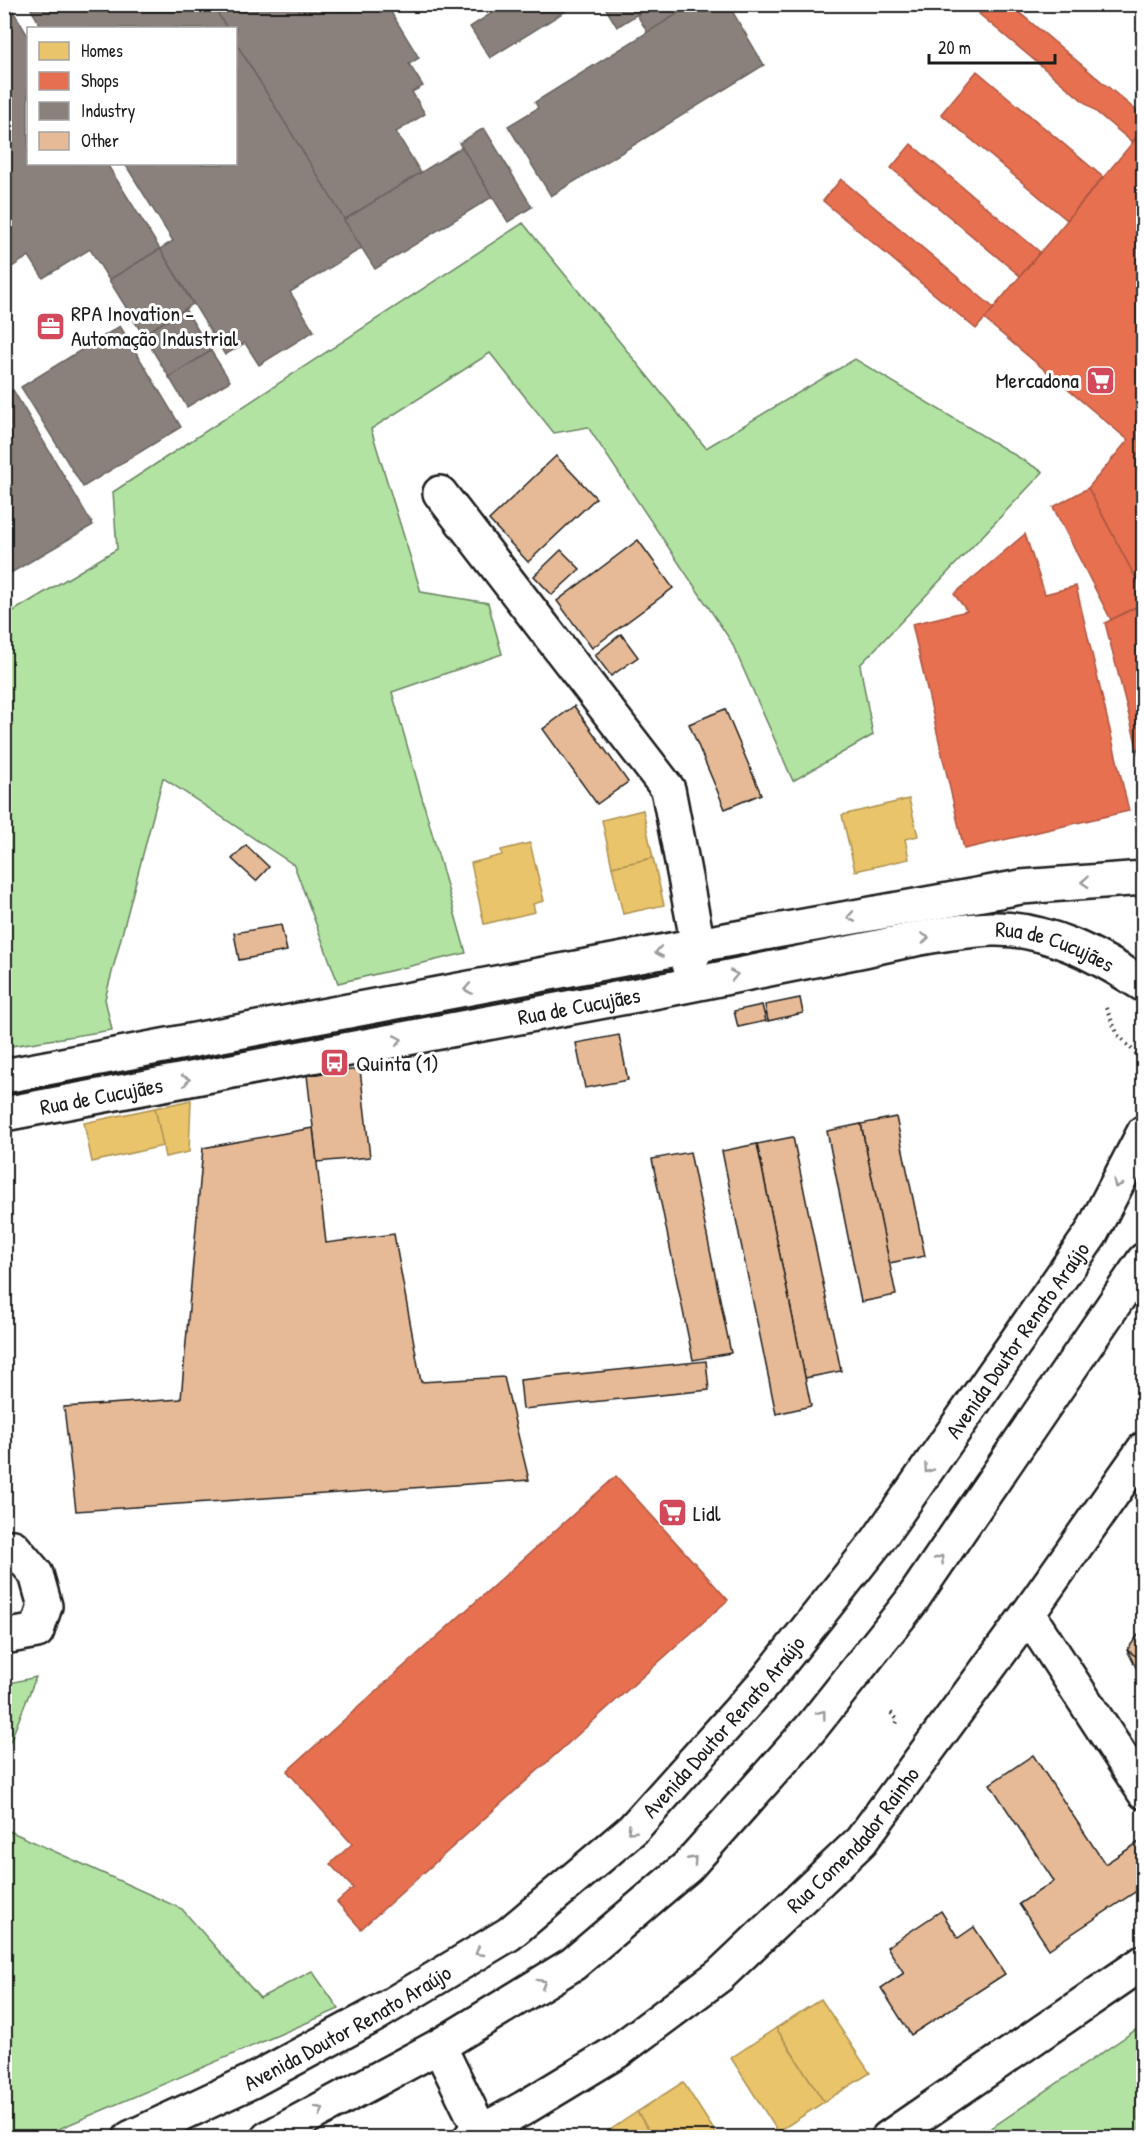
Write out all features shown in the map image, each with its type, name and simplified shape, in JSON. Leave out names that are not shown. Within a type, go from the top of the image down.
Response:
[{"type":"street","points":[[440,493],[668,789],[698,945],[678,987]]},
{"type":"street","name":"Rua de Cucujães","points":[[4,1076],[698,945],[1021,887],[1143,878]]},
{"type":"street","name":"Rua de Cucujães","points":[[4,1114],[678,987],[913,940],[993,929],[1049,938],[1084,950],[1143,985]]},
{"type":"street","name":"Avenida Doutor Renato Araújo","points":[[130,2138],[271,2072],[371,2017],[509,1934],[633,1830],[766,1681],[878,1540],[1091,1234],[1143,1132]]},
{"type":"street","points":[[268,2138],[439,2046],[573,1964],[687,1867],[811,1728],[910,1603],[1143,1260]]},
{"type":"street","name":"Rua Comendador Rainho","points":[[475,2135],[618,2051],[720,1975],[861,1841],[1028,1614],[1143,1449]]},
{"type":"street","points":[[4,1548],[13,1547],[36,1574],[45,1606],[37,1630],[4,1637]]},
{"type":"street","points":[[1028,1614],[1143,1792]]},
{"type":"street","points":[[888,2138],[1143,1962]]},
{"type":"street","points":[[439,2046],[475,2135]]},
{"type":"path","points":[[1105,1007],[1118,1035],[1143,1062]]},
{"type":"path","points":[[891,1713],[898,1720]]},
{"type":"green space","points":[[523,223],[706,448],[855,359],[1043,472],[860,665],[873,735],[793,781],[731,641],[588,427],[554,433],[490,353],[371,429],[421,592],[488,603],[502,654],[392,692],[466,953],[338,983],[294,865],[163,778],[105,999],[112,1030],[5,1047],[5,616],[117,549],[113,492]]},
{"type":"green space","points":[[36,1677],[5,1754],[5,1684]]},
{"type":"green space","points":[[5,1829],[182,1909],[260,1998],[312,1971],[339,2009],[40,2137],[5,2137]]},
{"type":"green space","points":[[1143,2025],[1143,2137],[978,2137]]},
{"type":"building: Homes","points":[[909,799],[918,836],[905,839],[909,859],[855,871],[842,815]]},
{"type":"building: Homes","points":[[643,810],[653,858],[612,867],[602,820]]},
{"type":"building: Homes","points":[[530,843],[544,901],[533,904],[535,912],[484,924],[471,863],[502,855],[501,850]]},
{"type":"building: Homes","points":[[653,858],[664,905],[623,914],[612,867]]},
{"type":"building: Homes","points":[[191,1100],[189,1152],[165,1157],[155,1108]]},
{"type":"building: Homes","points":[[155,1108],[163,1146],[92,1162],[84,1123]]},
{"type":"building: Homes","points":[[821,1999],[870,2073],[824,2102],[776,2028]]},
{"type":"building: Homes","points":[[776,2028],[824,2102],[778,2132],[731,2058]]},
{"type":"building: Homes","points":[[683,2082],[719,2138],[654,2138],[637,2112]]},
{"type":"building: Homes","points":[[637,2112],[654,2138],[598,2138]]},
{"type":"building: Shops","points":[[987,4],[1009,4],[1144,117],[1144,128],[1132,142],[979,14]]},
{"type":"building: Shops","points":[[977,71],[1103,177],[1067,220],[941,114]]},
{"type":"building: Shops","name":"Mercadona","points":[[1144,129],[1144,594],[1088,488],[1128,440],[984,319]]},
{"type":"building: Shops","points":[[911,144],[1040,252],[1020,276],[891,168]]},
{"type":"building: Shops","points":[[841,179],[994,308],[976,329],[823,201]]},
{"type":"building: Shops","points":[[1088,488],[1144,594],[1144,603],[1111,620],[1053,507]]},
{"type":"building: Shops","points":[[1025,534],[1045,594],[1076,586],[1129,811],[964,849],[912,624],[967,611],[954,594]]},
{"type":"building: Shops","points":[[1144,603],[1144,774],[1105,623]]},
{"type":"building: Shops","points":[[616,1476],[728,1600],[361,1929],[337,1902],[353,1888],[330,1864],[352,1844],[287,1771]]},
{"type":"building: Industry","points":[[4,4],[9,4],[27,34],[27,165],[108,165],[160,249],[109,280],[90,249],[43,278],[29,256],[4,272]]},
{"type":"building: Industry","points":[[28,4],[212,4],[226,27],[41,27]]},
{"type":"building: Industry","points":[[212,4],[386,4],[419,58],[409,64],[423,86],[412,92],[425,114],[396,132],[421,173],[344,220],[237,45],[237,27],[226,27]]},
{"type":"building: Industry","points":[[506,4],[577,4],[490,58],[470,27]]},
{"type":"building: Industry","points":[[603,4],[654,4],[617,27]]},
{"type":"building: Industry","points":[[654,4],[693,4],[648,33],[637,15]]},
{"type":"building: Industry","points":[[693,4],[728,4],[764,65],[551,196],[508,126],[538,108],[535,102]]},
{"type":"building: Industry","points":[[237,45],[362,248],[290,292],[314,331],[259,365],[245,343],[225,355],[160,249],[173,241],[126,165],[237,165]]},
{"type":"building: Industry","points":[[484,128],[532,207],[508,222],[459,143]]},
{"type":"building: Industry","points":[[462,147],[492,197],[375,269],[344,220]]},
{"type":"building: Industry","points":[[160,249],[193,304],[143,335],[109,280]]},
{"type":"building: Industry","points":[[185,309],[211,351],[169,377],[143,335]]},
{"type":"building: Industry","points":[[120,326],[181,427],[83,487],[21,387]]},
{"type":"building: Industry","points":[[211,351],[230,381],[187,407],[169,377]]},
{"type":"building: Industry","points":[[13,390],[93,525],[4,577],[4,394]]},
{"type":"building: Other","points":[[556,456],[596,498],[528,562],[489,520]]},
{"type":"building: Other","points":[[638,540],[673,588],[592,648],[557,601]]},
{"type":"building: Other","points":[[561,550],[580,569],[552,595],[534,576]]},
{"type":"building: Other","points":[[621,634],[638,657],[611,676],[595,655]]},
{"type":"building: Other","points":[[574,706],[628,782],[597,804],[543,729]]},
{"type":"building: Other","points":[[725,709],[761,794],[725,809],[689,724]]},
{"type":"building: Other","points":[[246,845],[269,867],[256,881],[232,859]]},
{"type":"building: Other","points":[[281,925],[287,951],[239,960],[234,933]]},
{"type":"building: Other","points":[[800,998],[803,1013],[768,1021],[765,1005]]},
{"type":"building: Other","points":[[762,1005],[766,1021],[738,1027],[734,1011]]},
{"type":"building: Other","points":[[619,1035],[628,1080],[585,1088],[576,1043]]},
{"type":"building: Other","points":[[360,1069],[370,1157],[317,1162],[307,1075]]},
{"type":"building: Other","points":[[896,1117],[925,1256],[889,1263],[861,1124]]},
{"type":"building: Other","points":[[861,1124],[896,1295],[861,1302],[827,1131]]},
{"type":"building: Other","points":[[313,1128],[326,1243],[394,1234],[421,1382],[504,1377],[529,1480],[76,1511],[64,1407],[181,1399],[203,1148]]},
{"type":"building: Other","points":[[793,1137],[841,1371],[805,1378],[757,1144]]},
{"type":"building: Other","points":[[757,1144],[811,1406],[776,1414],[722,1151]]},
{"type":"building: Other","points":[[690,1152],[731,1353],[693,1360],[652,1159]]},
{"type":"building: Other","points":[[706,1361],[709,1390],[523,1409],[520,1380]]},
{"type":"building: Other","points":[[1144,1627],[1144,1662],[1127,1650]]},
{"type":"building: Other","points":[[1127,1650],[1144,1662],[1144,1683]]},
{"type":"building: Other","points":[[1033,1755],[1105,1864],[1139,1842],[1144,1850],[1144,1886],[1049,1949],[1019,1904],[1054,1881],[990,1784]]},
{"type":"building: Other","points":[[941,1911],[958,1938],[974,1927],[1005,1974],[911,2035],[881,1988],[904,1973],[887,1947]]},
{"type":"place","name":"RPA Inovation - Automação Industrial","points":[[50,326]]},
{"type":"place","name":"Mercadona","points":[[1100,380]]},
{"type":"place","name":"Quinta (1)","points":[[335,1063]]},
{"type":"place","name":"Lidl","points":[[672,1513]]}]
